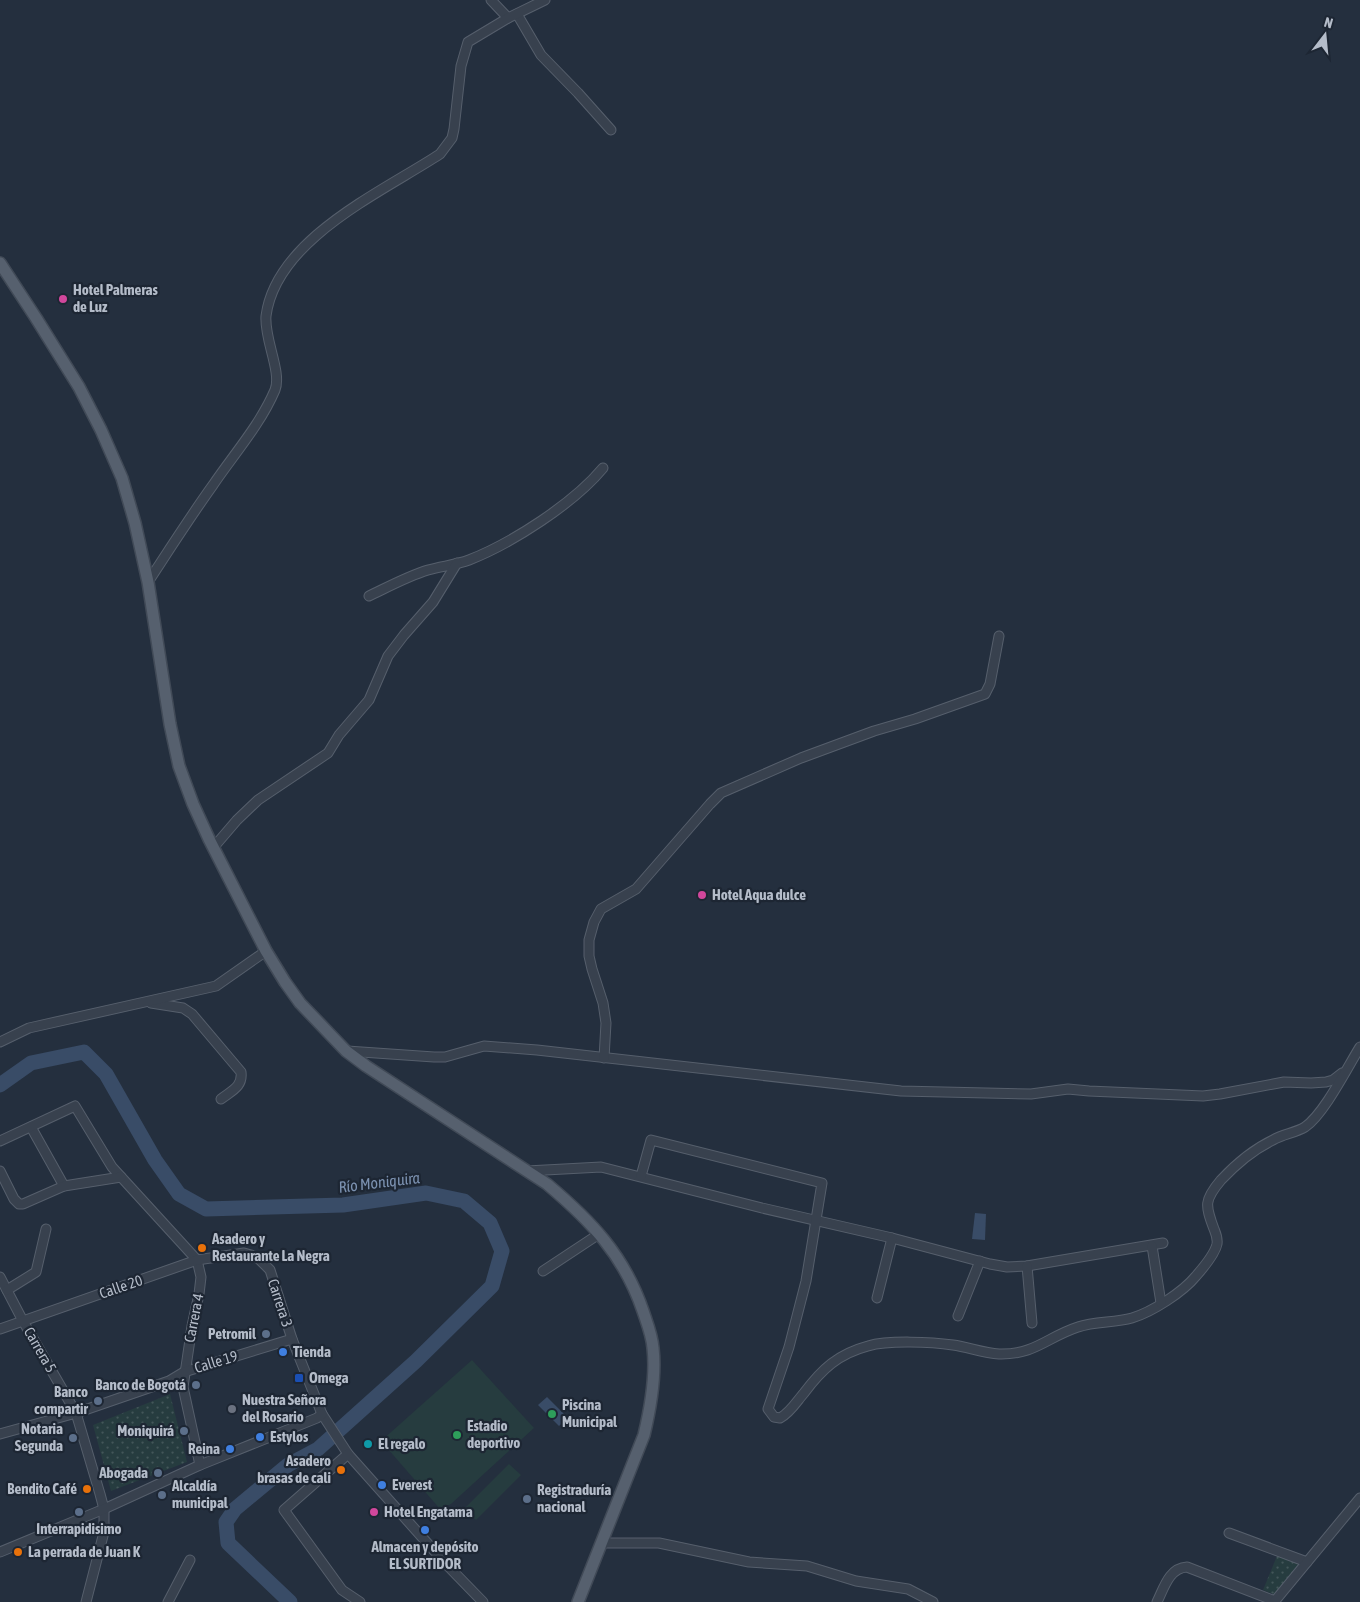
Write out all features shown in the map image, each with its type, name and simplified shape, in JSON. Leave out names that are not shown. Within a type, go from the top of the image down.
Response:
[{"type":"main road","points":[[0,263],[79,388],[101,430],[122,478],[135,523],[148,582],[170,724],[179,766],[193,804],[213,848],[266,951],[300,1003],[346,1051],[547,1184],[569,1202],[599,1234],[627,1272],[648,1326],[653,1347],[654,1369],[647,1424],[578,1602]]},
{"type":"street","points":[[492,0],[512,16],[541,55],[578,93],[610,130]]},
{"type":"street","points":[[148,582],[213,484],[245,441],[272,397],[277,378],[270,349],[266,316],[282,273],[294,256],[333,222],[440,154],[452,138],[465,48],[472,38],[545,0]]},
{"type":"street","points":[[369,596],[426,571],[471,559],[528,529],[578,493],[603,468]]},
{"type":"street","points":[[213,848],[237,820],[258,800],[328,753],[339,735],[369,700],[388,656],[436,598],[457,563]]},
{"type":"street","points":[[604,1058],[606,1023],[592,969],[589,947],[594,922],[601,909],[636,889],[721,793],[835,745],[985,694],[990,684],[999,636]]},
{"type":"street","points":[[0,1042],[29,1028],[216,986],[266,951]]},
{"type":"street","points":[[145,1002],[182,1008],[192,1014],[241,1072],[242,1080],[240,1085],[221,1099]]},
{"type":"street","points":[[346,1051],[445,1057],[489,1046],[901,1091],[1001,1094],[1031,1094],[1068,1089],[1089,1092],[1203,1096],[1278,1082],[1326,1082],[1333,1080],[1346,1070]]},
{"type":"street","points":[[640,1176],[651,1140],[822,1183],[806,1281],[789,1347],[768,1409],[770,1414],[777,1418],[785,1416],[828,1365],[877,1343],[929,1343],[954,1345],[990,1353],[1012,1353],[1032,1350],[1068,1331],[1086,1324],[1131,1318],[1145,1313],[1161,1303],[1188,1285],[1197,1276],[1215,1250],[1217,1236],[1206,1209],[1221,1181],[1252,1153],[1273,1140],[1299,1130],[1311,1122],[1333,1093],[1360,1047]]},
{"type":"street","points":[[0,1141],[75,1106],[112,1167],[197,1260]]},
{"type":"street","points":[[31,1127],[64,1186]]},
{"type":"street","points":[[527,1171],[602,1167],[1006,1267],[1027,1266],[1163,1243]]},
{"type":"street","points":[[0,1171],[14,1199],[19,1204],[64,1186],[121,1177]]},
{"type":"street","points":[[7,1290],[36,1272],[46,1229]]},
{"type":"street","points":[[543,1271],[599,1234]]},
{"type":"street","points":[[877,1298],[892,1238]]},
{"type":"street","points":[[1152,1246],[1161,1303]]},
{"type":"street","name":"Calle 20","points":[[0,1329],[197,1260],[244,1253]]},
{"type":"street","name":"Carrera 3","points":[[244,1253],[258,1258],[270,1270],[292,1339],[322,1414],[348,1454],[483,1602]]},
{"type":"street","name":"Carrera 4","points":[[197,1260],[201,1277],[183,1387],[200,1465]]},
{"type":"street","points":[[958,1316],[980,1261]]},
{"type":"street","points":[[1027,1266],[1032,1323]]},
{"type":"street","name":"Carrera 5","points":[[0,1277],[76,1413],[104,1509],[104,1532],[86,1602]]},
{"type":"street","name":"Calle 19","points":[[0,1434],[76,1413],[169,1382],[184,1372],[292,1339]]},
{"type":"street","points":[[0,1552],[104,1509],[200,1465],[317,1418],[322,1414]]},
{"type":"street","points":[[348,1454],[284,1510],[342,1590],[360,1602]]},
{"type":"street","points":[[1157,1602],[1173,1572],[1184,1567],[1190,1567],[1275,1601],[1360,1498]]},
{"type":"street","points":[[1229,1533],[1307,1562]]},
{"type":"street","points":[[602,1543],[659,1543],[749,1562],[807,1566],[856,1580],[908,1590],[933,1602]]},
{"type":"street","points":[[168,1602],[190,1560]]},
{"type":"green space","name":"Estadio deportivo","points":[[472,1360],[534,1428],[451,1504],[440,1509],[381,1441]]},
{"type":"green space","points":[[170,1394],[187,1462],[111,1491],[93,1425]]},
{"type":"green space","points":[[509,1464],[521,1475],[476,1520],[464,1509]]},
{"type":"green space","points":[[1277,1556],[1299,1563],[1276,1595],[1263,1590]]},
{"type":"water","points":[[975,1213],[986,1214],[985,1240],[972,1239]]},
{"type":"water","points":[[547,1397],[568,1418],[559,1426],[538,1405]]},
{"type":"waterway","name":"Río Moniquira","points":[[0,1085],[31,1063],[84,1052],[106,1074],[155,1160],[179,1194],[206,1209],[343,1205],[426,1193],[464,1201],[490,1223],[502,1251],[492,1286],[416,1361],[318,1449],[288,1465],[235,1509],[226,1522],[228,1543],[290,1602]]},
{"type":"place","name":"Hotel Palmeras de Luz","points":[[63,299]]},
{"type":"place","name":"Hotel Aqua dulce","points":[[702,895]]},
{"type":"place","name":"Asadero y Restaurante La Negra","points":[[202,1248]]},
{"type":"place","name":"Petromil","points":[[266,1334]]},
{"type":"place","name":"Tienda","points":[[283,1352]]},
{"type":"place","name":"Omega","points":[[299,1378]]},
{"type":"place","name":"Banco de Bogotá","points":[[196,1385]]},
{"type":"place","name":"Banco compartir","points":[[98,1401]]},
{"type":"place","name":"Nuestra Señora del Rosario","points":[[232,1409]]},
{"type":"place","name":"Piscina Municipal","points":[[552,1414]]},
{"type":"place","name":"Moniquirá","points":[[184,1431]]},
{"type":"place","name":"Estadio deportivo","points":[[457,1435]]},
{"type":"place","name":"Estylos","points":[[260,1437]]},
{"type":"place","name":"Notaria Segunda","points":[[73,1438]]},
{"type":"place","name":"El regalo","points":[[368,1444]]},
{"type":"place","name":"Reina","points":[[230,1449]]},
{"type":"place","name":"Asadero brasas de cali","points":[[341,1470]]},
{"type":"place","name":"Abogada","points":[[158,1473]]},
{"type":"place","name":"Everest","points":[[382,1485]]},
{"type":"place","name":"Bendito Café","points":[[87,1489]]},
{"type":"place","name":"Alcaldía municipal","points":[[162,1495]]},
{"type":"place","name":"Registraduría nacional","points":[[527,1499]]},
{"type":"place","name":"Interrapidisimo","points":[[79,1512]]},
{"type":"place","name":"Hotel Engatama","points":[[374,1512]]},
{"type":"place","name":"Almacen y depósito EL SURTIDOR","points":[[425,1530]]},
{"type":"place","name":"La perrada de Juan K","points":[[18,1552]]}]
